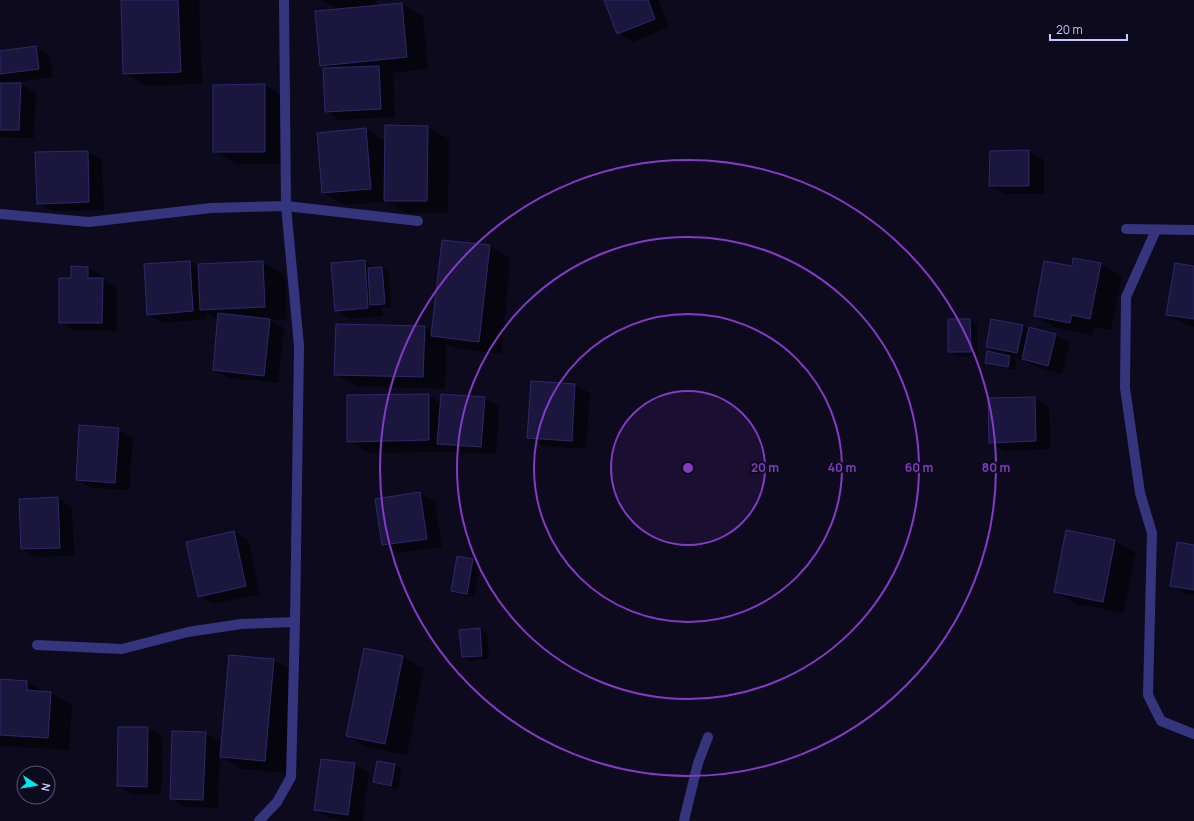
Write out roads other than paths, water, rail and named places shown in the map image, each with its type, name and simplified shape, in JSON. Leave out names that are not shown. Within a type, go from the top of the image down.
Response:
[{"type":"street","points":[[259,821],[277,802],[291,778],[299,346],[286,206],[284,0]]},
{"type":"street","points":[[0,214],[89,222],[211,208],[286,206],[418,221]]},
{"type":"street","points":[[1126,229],[1194,230]]},
{"type":"street","points":[[1156,230],[1126,297],[1125,388],[1140,493],[1152,533],[1148,695],[1161,721],[1194,734]]},
{"type":"street","points":[[37,645],[122,649],[196,631],[241,624],[295,622]]},
{"type":"street","points":[[684,821],[698,763],[708,737]]}]
